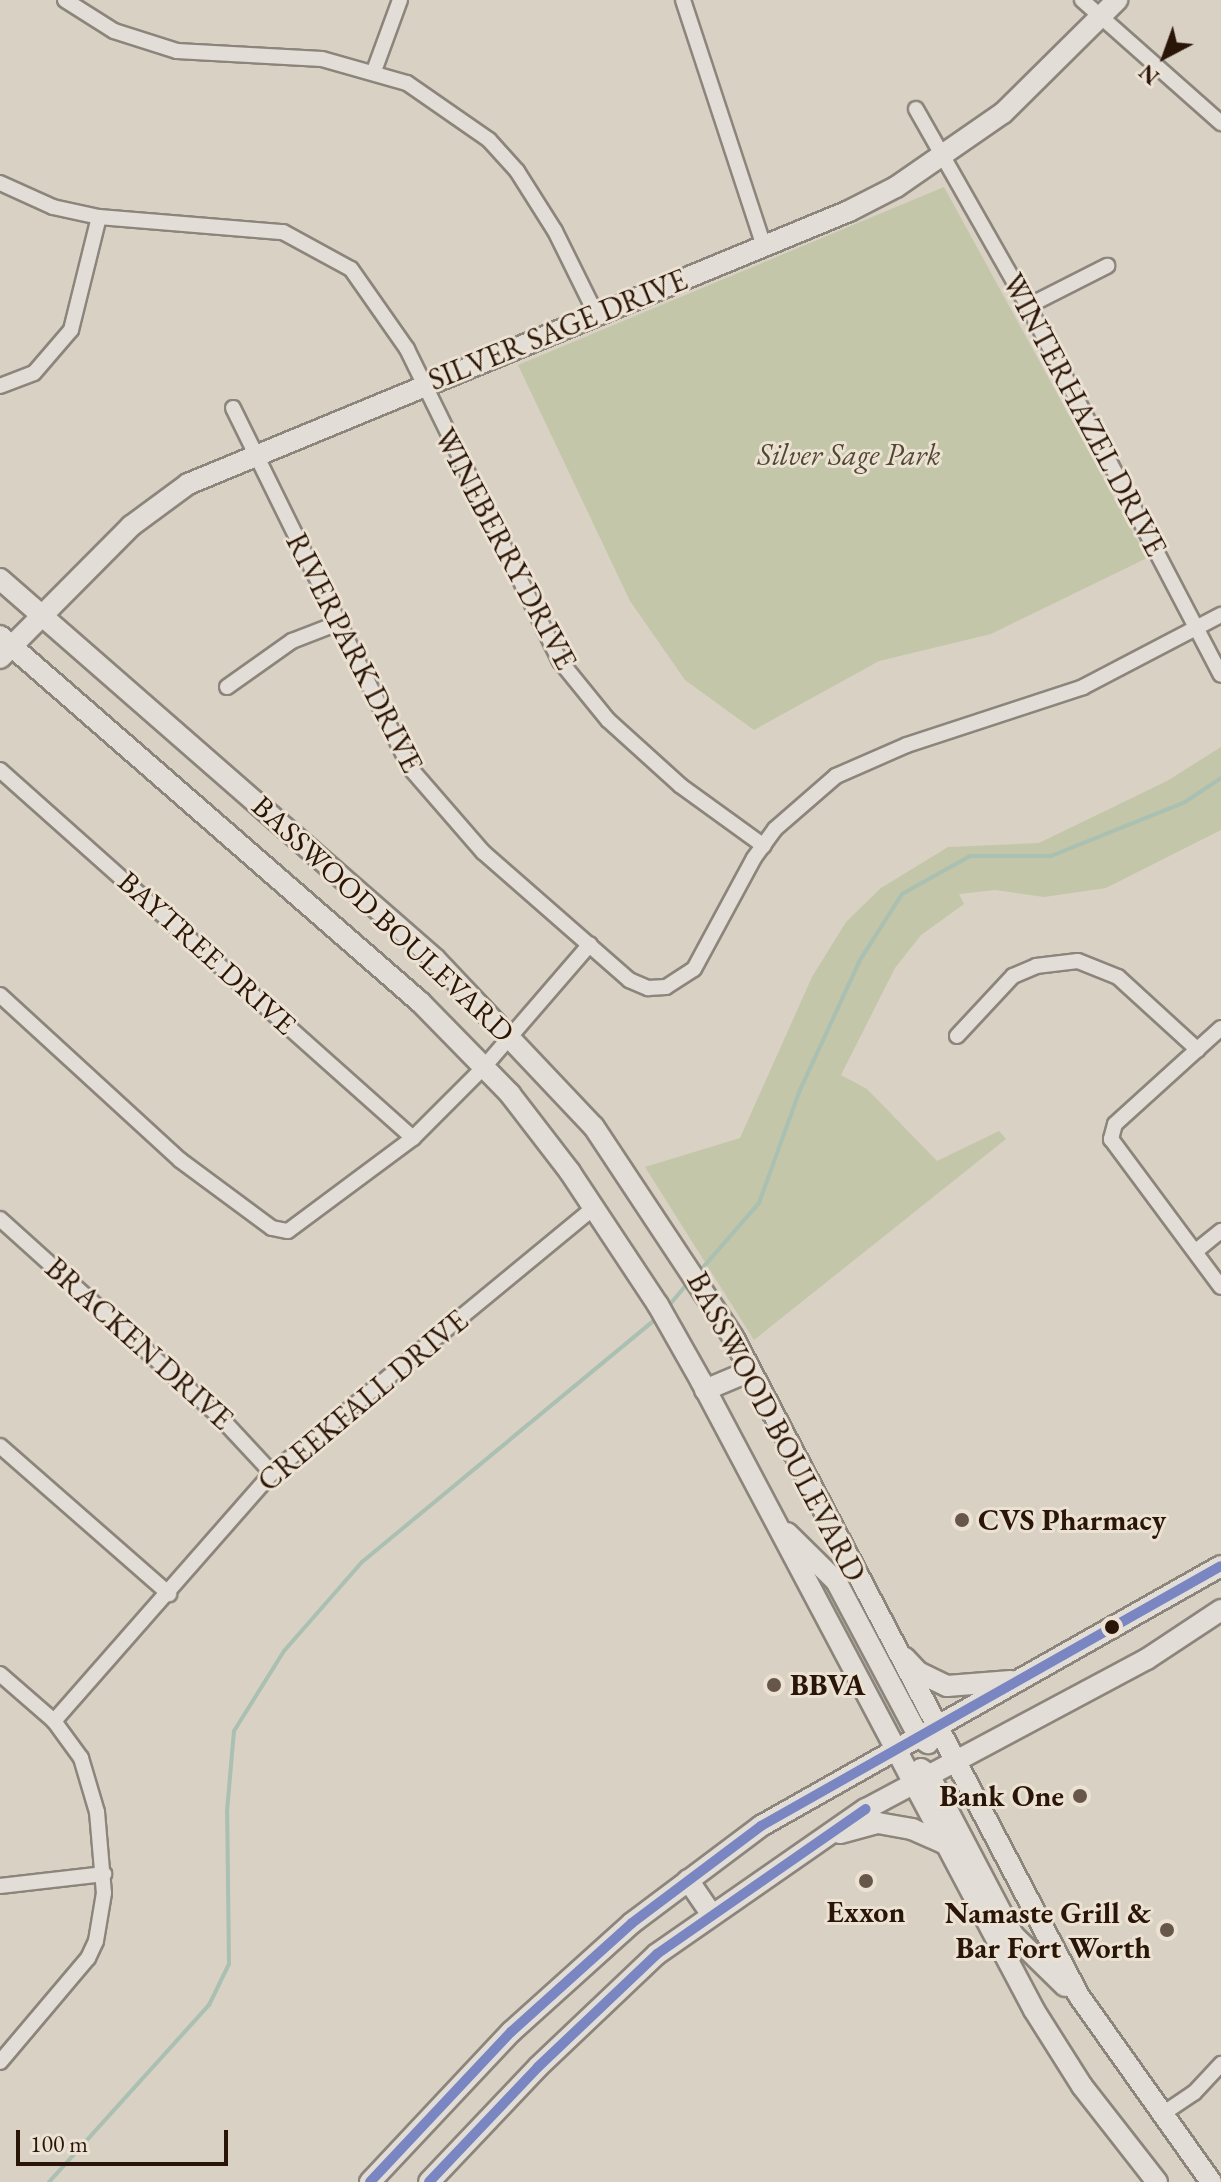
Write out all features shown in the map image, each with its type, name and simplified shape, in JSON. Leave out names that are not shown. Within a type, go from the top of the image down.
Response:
[{"type":"main road","name":"SILVER SAGE DRIVE","points":[[4,646],[142,518],[188,484],[254,453],[849,211],[946,156],[1003,113],[1117,0]]},
{"type":"main road","name":"BASSWOOD BOULEVARD","points":[[0,579],[425,949],[510,1035],[594,1127],[684,1259],[750,1371],[893,1646],[927,1732],[954,1762],[1085,2005],[1211,2182]]},
{"type":"main road","name":"BASSWOOD BOULEVARD","points":[[4,646],[420,1002],[484,1067],[595,1207],[676,1337],[895,1750],[920,1779],[943,1843],[1034,2010],[1082,2086],[1157,2182]]},
{"type":"main road","points":[[705,1390],[750,1371]]},
{"type":"main road","points":[[773,1519],[836,1581],[927,1732]]},
{"type":"main road","points":[[370,2182],[511,2032],[632,1923],[761,1826],[1027,1679],[1221,1566]]},
{"type":"main road","points":[[429,2182],[538,2067],[657,1954],[817,1840],[920,1779],[1147,1659],[1221,1610]]},
{"type":"main road","points":[[893,1646],[918,1672],[947,1686],[1027,1679]]},
{"type":"main road","points":[[920,1779],[1013,1935],[1085,2005]]},
{"type":"main road","points":[[817,1840],[878,1823],[912,1829],[943,1843]]},
{"type":"main road","points":[[688,1880],[712,1915]]},
{"type":"street","points":[[65,0],[114,31],[177,51],[322,59],[374,71],[436,100],[489,140],[517,171],[555,231],[597,316]]},
{"type":"street","points":[[374,71],[400,0]]},
{"type":"street","points":[[683,0],[764,246]]},
{"type":"street","points":[[1082,0],[1221,123]]},
{"type":"street","name":"WINTERHAZEL DRIVE","points":[[916,109],[946,156],[1028,306],[1221,675]]},
{"type":"street","name":"WINEBERRY DRIVE","points":[[0,183],[53,207],[99,217],[283,232],[334,256],[368,289],[393,324],[421,387],[540,625],[583,692],[681,786],[764,846]]},
{"type":"street","points":[[0,386],[34,373],[71,330],[99,217]]},
{"type":"street","points":[[1028,306],[1107,266]]},
{"type":"street","name":"RIVERPARK DRIVE","points":[[233,408],[380,717],[438,806],[483,852],[629,980],[659,987],[694,969],[764,846]]},
{"type":"street","points":[[764,846],[806,801],[861,762],[1083,687],[1221,615]]},
{"type":"street","points":[[227,687],[292,641],[336,624]]},
{"type":"street","name":"BAYTREE DRIVE","points":[[0,770],[413,1138]]},
{"type":"street","points":[[0,995],[180,1160],[272,1228],[299,1227],[413,1138],[484,1067],[590,944]]},
{"type":"street","points":[[957,1036],[1013,976],[1036,966],[1078,961],[1118,977],[1198,1050]]},
{"type":"street","points":[[1221,1028],[1115,1124],[1111,1139],[1221,1287]]},
{"type":"street","name":"CREEKFALL DRIVE","points":[[54,1721],[169,1594],[272,1473],[595,1207]]},
{"type":"street","name":"BRACKEN DRIVE","points":[[0,1219],[219,1416],[272,1473]]},
{"type":"street","points":[[1196,1251],[1221,1231]]},
{"type":"street","points":[[0,1446],[169,1594]]},
{"type":"street","points":[[0,1674],[54,1721],[74,1744],[92,1789],[104,1874],[96,1941],[88,1958],[0,2062]]},
{"type":"street","points":[[0,1886],[104,1874]]},
{"type":"street","points":[[1161,2115],[1194,2093],[1221,2064]]},
{"type":"green space","name":"Silver Sage Park","points":[[944,187],[1147,558],[991,634],[879,661],[754,730],[685,680],[630,601],[518,365]]},
{"type":"green space","points":[[1221,747],[1221,830],[1106,888],[1044,897],[995,890],[959,894],[964,904],[921,935],[895,968],[841,1075],[867,1089],[937,1161],[999,1131],[1006,1139],[754,1340],[645,1167],[740,1138],[812,977],[846,922],[881,888],[948,847],[1039,843],[1167,781]]},
{"type":"waterway","points":[[698,1273],[759,1203],[800,1090],[860,960],[902,894],[970,856],[1051,856],[1185,802],[1221,778]]},
{"type":"waterway","points":[[666,1309],[689,1282]]},
{"type":"waterway","points":[[49,2182],[209,2005],[229,1964],[227,1811],[234,1731],[284,1651],[362,1562],[657,1318]]},
{"type":"transit line","points":[[370,2182],[511,2032],[632,1923],[761,1826],[1221,1566]]},
{"type":"transit line","points":[[429,2182],[538,2067],[657,1954],[866,1809]]},
{"type":"place","name":"CVS Pharmacy","points":[[962,1520]]},
{"type":"place","name":"BBVA","points":[[774,1685]]},
{"type":"place","name":"Bank One","points":[[1080,1796]]},
{"type":"place","name":"Exxon","points":[[866,1881]]},
{"type":"place","name":"Namaste Grill & Bar Fort Worth","points":[[1167,1930]]}]
